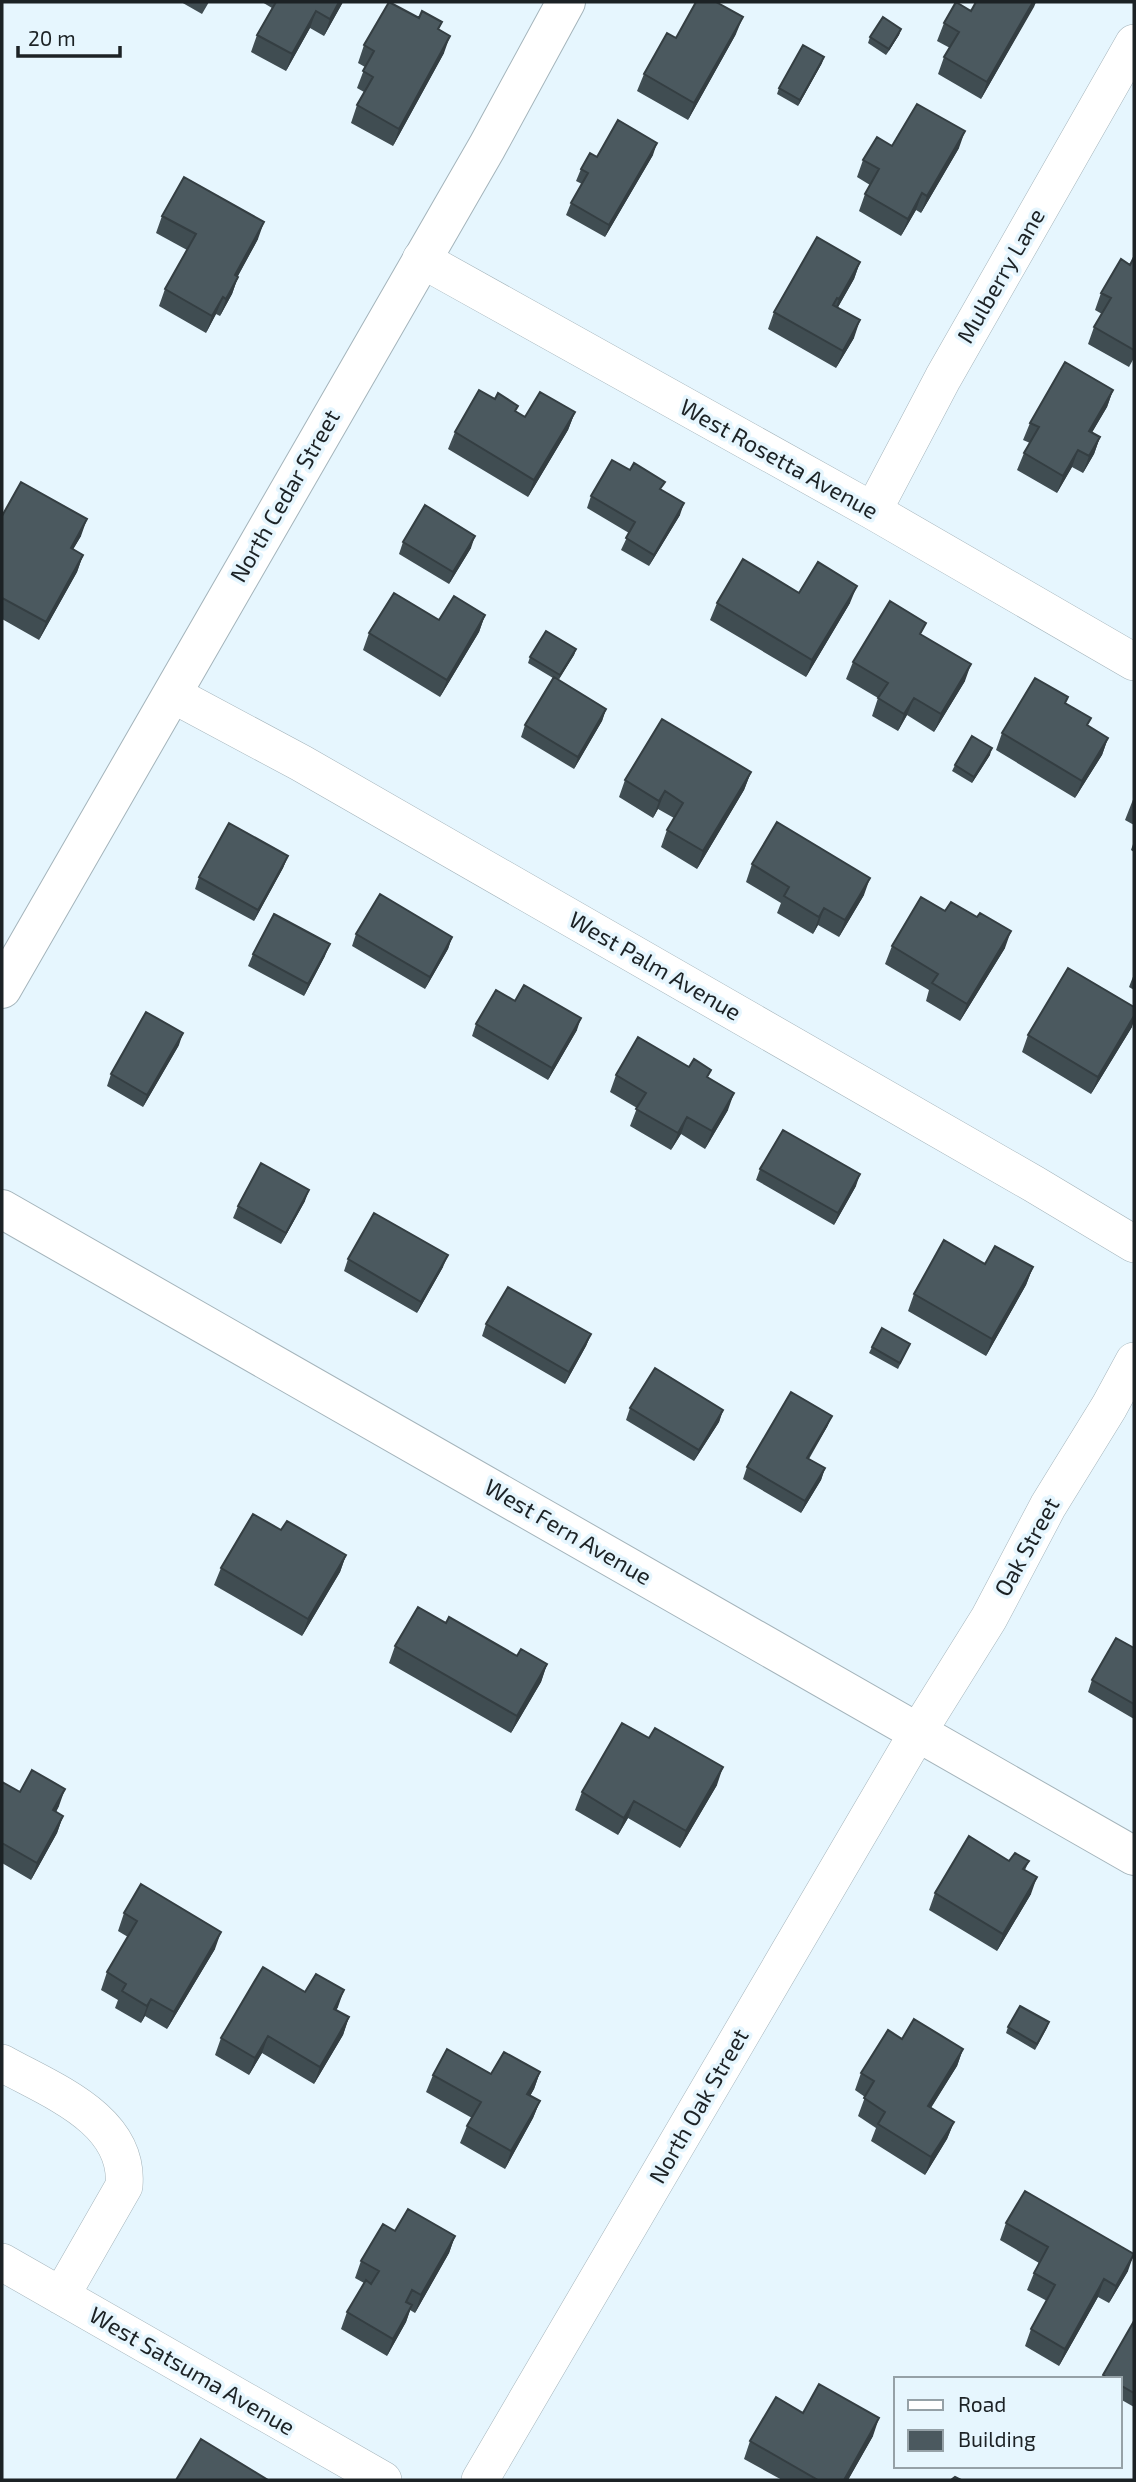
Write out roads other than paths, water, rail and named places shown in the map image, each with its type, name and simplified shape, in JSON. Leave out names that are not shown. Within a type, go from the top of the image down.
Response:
[{"type":"street","name":"North Cedar Street","points":[[2,989],[487,147],[555,6]]},
{"type":"street","name":"Mulberry Lane","points":[[873,511],[943,378],[1134,43]]},
{"type":"street","name":"West Rosetta Avenue","points":[[421,260],[873,511],[1134,662]]},
{"type":"street","name":"West Palm Avenue","points":[[172,694],[385,811],[1134,1244]]},
{"type":"street","name":"West Fern Avenue","points":[[2,1209],[1134,1856]]},
{"type":"street","name":"Oak Street","points":[[918,1732],[989,1618],[1048,1506],[1134,1361]]},
{"type":"street","name":"North Oak Street","points":[[480,2480],[918,1732]]},
{"type":"street","points":[[2,2063],[81,2108],[104,2126],[119,2148],[126,2167],[124,2186],[61,2296]]},
{"type":"street","name":"West Satsuma Avenue","points":[[2,2262],[383,2480]]}]
